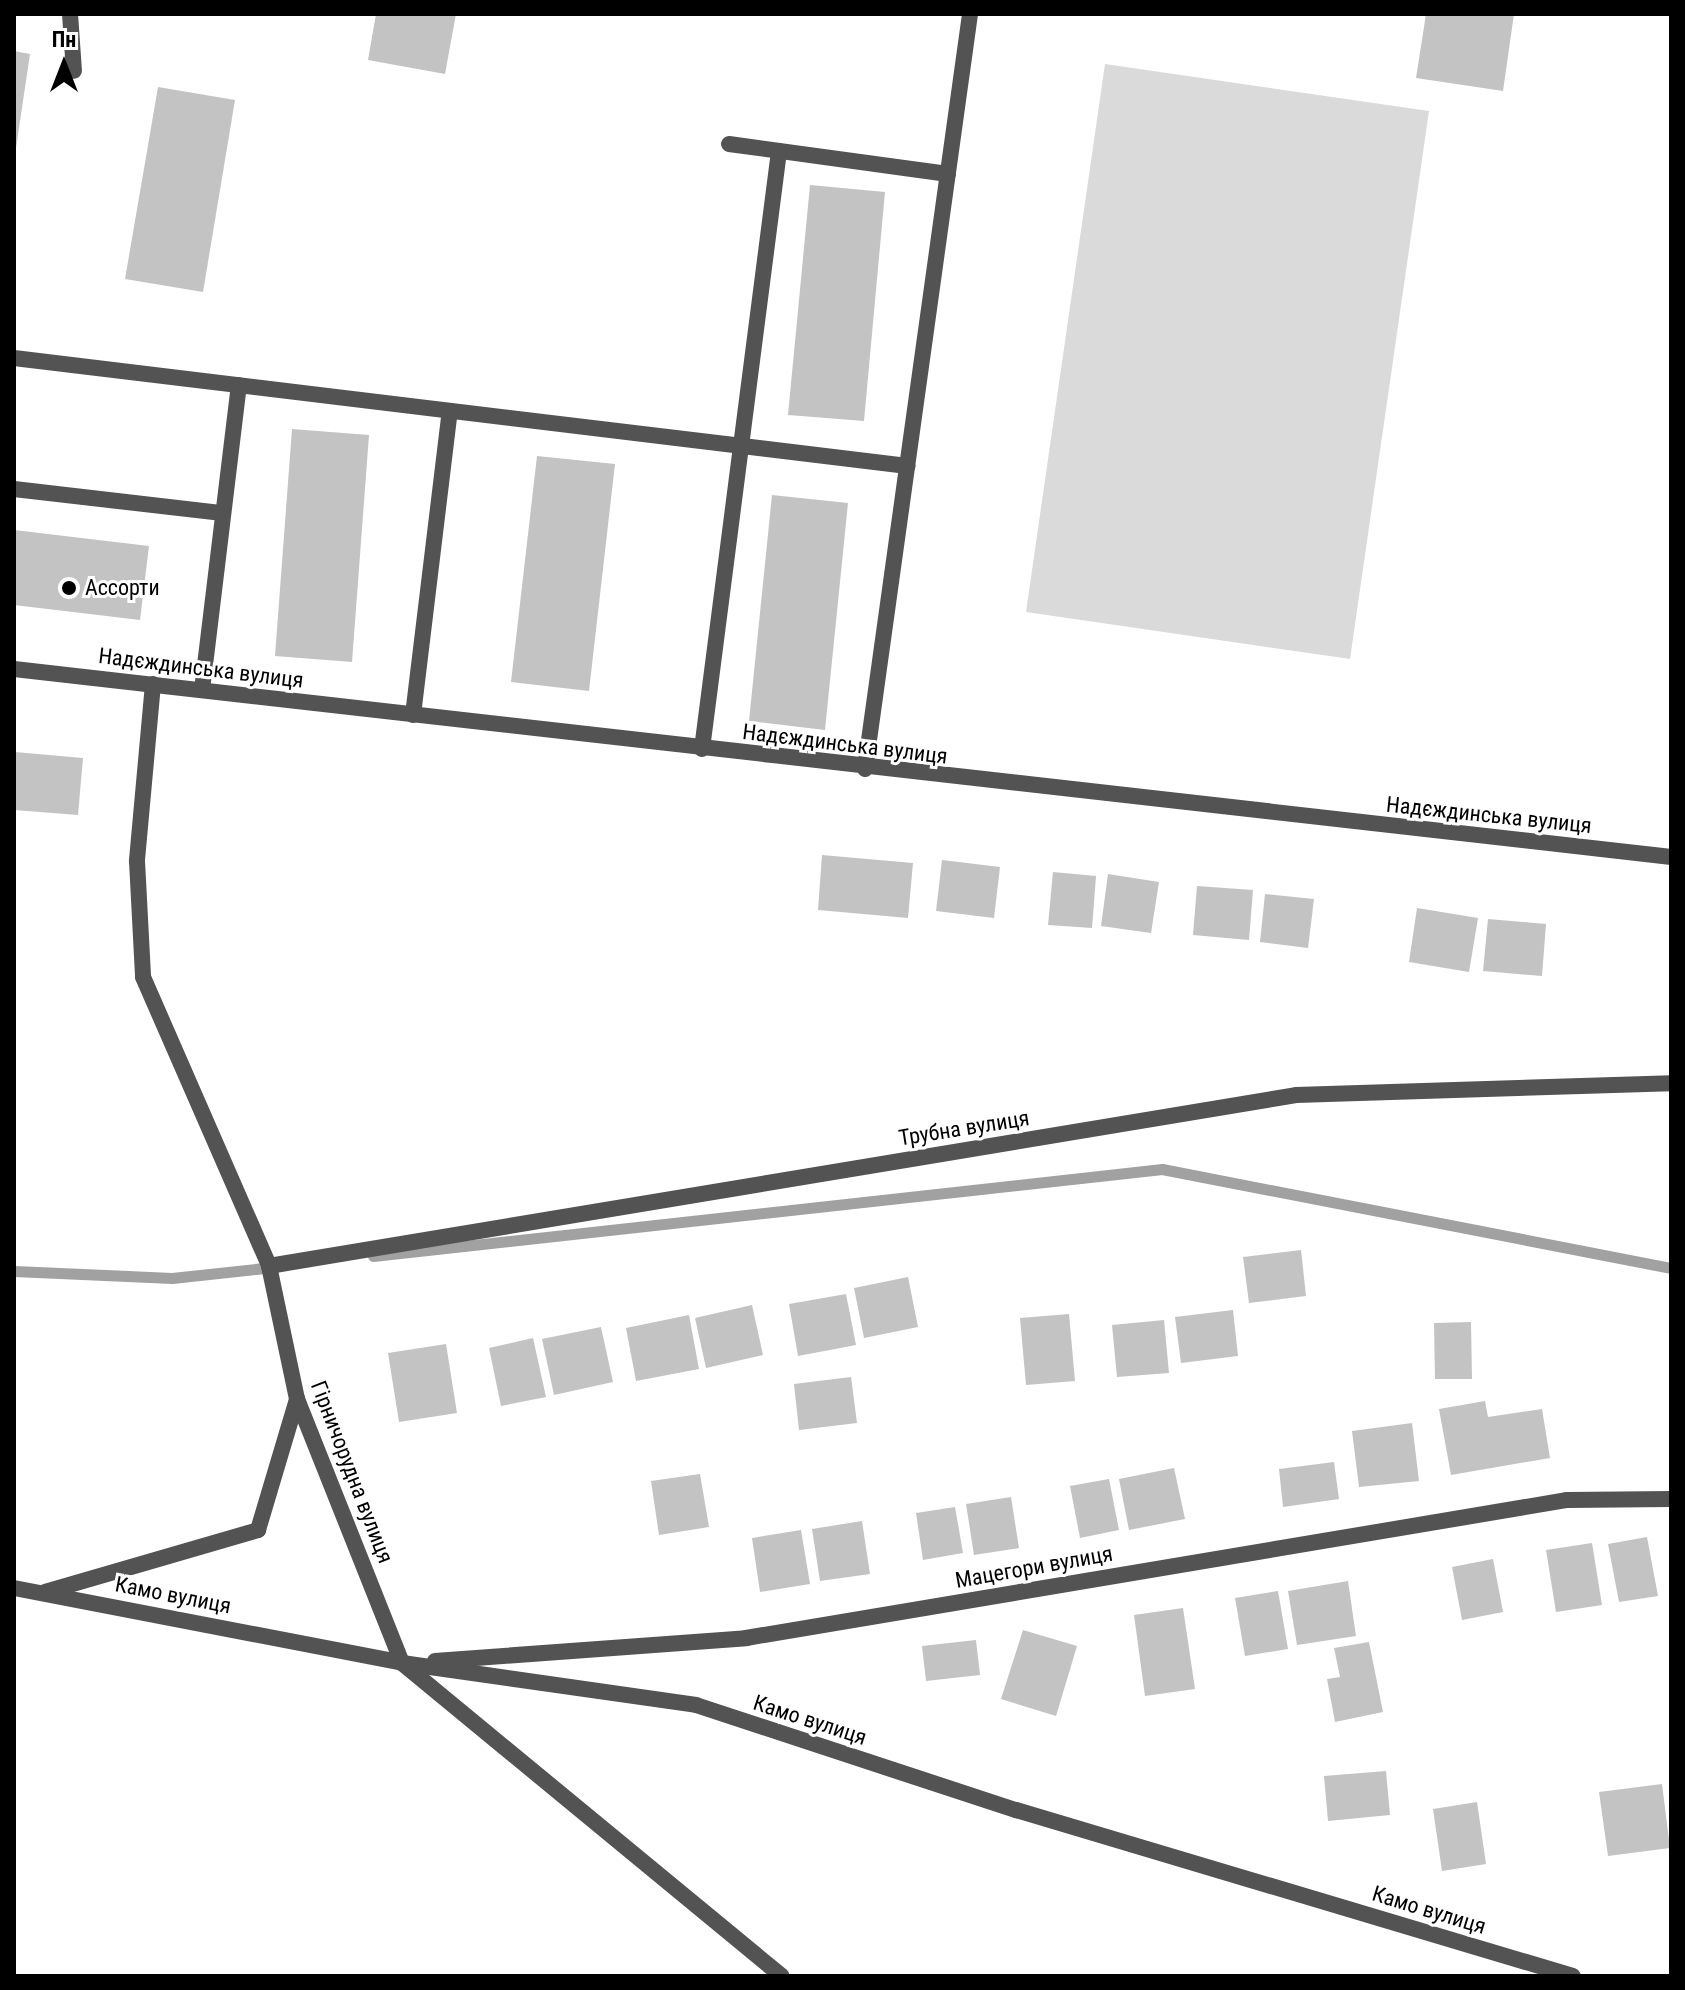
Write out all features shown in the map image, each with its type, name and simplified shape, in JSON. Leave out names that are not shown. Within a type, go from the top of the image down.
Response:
[{"type":"street","points":[[70,14],[74,71]]},
{"type":"street","points":[[865,769],[970,14]]},
{"type":"street","points":[[729,144],[948,174]]},
{"type":"street","points":[[702,749],[779,151]]},
{"type":"street","points":[[14,358],[908,466]]},
{"type":"street","points":[[202,690],[239,385]]},
{"type":"street","points":[[413,715],[450,411]]},
{"type":"street","points":[[14,489],[223,513]]},
{"type":"street","name":"Надєждинська вулиця","points":[[14,669],[865,769],[1671,857]]},
{"type":"street","name":"Гірничорудна вулиця","points":[[153,684],[137,861],[143,977],[269,1266],[297,1399],[402,1663],[782,1976]]},
{"type":"street","name":"Трубна вулиця","points":[[269,1266],[1296,1095],[1671,1083]]},
{"type":"street","points":[[45,1592],[258,1530],[297,1399]]},
{"type":"street","name":"Мацегори вулиця","points":[[402,1663],[746,1638],[1567,1500],[1671,1499]]},
{"type":"street","name":"Камо вулиця","points":[[14,1588],[402,1663],[696,1705],[1016,1810],[1573,1976]]},
{"type":"shaded area","points":[[1105,64],[1429,111],[1350,659],[1026,612]]},
{"type":"building","points":[[376,14],[456,14],[445,74],[368,60]]},
{"type":"building","points":[[1426,14],[1514,14],[1503,91],[1416,78]]},
{"type":"building","points":[[14,51],[30,54],[16,148],[14,147]]},
{"type":"building","points":[[158,87],[235,100],[203,292],[125,279]]},
{"type":"building","points":[[810,185],[885,192],[864,421],[788,415]]},
{"type":"building","points":[[292,429],[369,435],[352,662],[275,656]]},
{"type":"building","points":[[537,456],[615,464],[589,691],[511,682]]},
{"type":"building","points":[[772,495],[848,503],[825,730],[749,721]]},
{"type":"building","points":[[14,530],[149,546],[140,620],[14,605]]},
{"type":"building","points":[[15,752],[83,758],[78,815],[14,810]]},
{"type":"building","points":[[822,855],[913,863],[908,918],[818,910]]},
{"type":"building","points":[[942,860],[1000,867],[994,918],[936,911]]},
{"type":"building","points":[[1053,872],[1096,876],[1092,928],[1048,925]]},
{"type":"building","points":[[1108,874],[1159,882],[1151,933],[1101,926]]},
{"type":"building","points":[[1197,886],[1253,890],[1249,940],[1193,935]]},
{"type":"building","points":[[1265,894],[1314,899],[1308,948],[1260,942]]},
{"type":"building","points":[[1417,908],[1478,918],[1469,972],[1409,962]]},
{"type":"building","points":[[1488,919],[1546,924],[1542,976],[1483,971]]},
{"type":"building","points":[[1301,1250],[1306,1296],[1249,1303],[1243,1257]]},
{"type":"building","points":[[908,1277],[918,1327],[864,1338],[854,1288]]},
{"type":"building","points":[[846,1294],[856,1345],[798,1356],[789,1304]]},
{"type":"building","points":[[752,1305],[763,1355],[706,1368],[695,1318]]},
{"type":"building","points":[[1233,1310],[1238,1356],[1181,1363],[1175,1317]]},
{"type":"building","points":[[1069,1314],[1075,1381],[1026,1385],[1020,1318]]},
{"type":"building","points":[[689,1315],[699,1369],[636,1381],[626,1328]]},
{"type":"building","points":[[1164,1320],[1169,1373],[1117,1377],[1112,1325]]},
{"type":"building","points":[[1471,1322],[1472,1379],[1435,1379],[1434,1323]]},
{"type":"building","points":[[601,1327],[613,1382],[554,1395],[542,1339]]},
{"type":"building","points":[[533,1338],[546,1397],[501,1406],[489,1348]]},
{"type":"building","points":[[446,1344],[457,1413],[399,1422],[388,1353]]},
{"type":"building","points":[[851,1377],[857,1423],[799,1430],[794,1384]]},
{"type":"building","points":[[1485,1401],[1488,1417],[1542,1409],[1550,1458],[1451,1475],[1439,1409]]},
{"type":"building","points":[[1412,1423],[1419,1481],[1359,1487],[1352,1431]]},
{"type":"building","points":[[1334,1462],[1339,1499],[1283,1507],[1279,1469]]},
{"type":"building","points":[[1174,1468],[1185,1519],[1129,1530],[1119,1479]]},
{"type":"building","points":[[700,1474],[709,1527],[659,1535],[651,1481]]},
{"type":"building","points":[[1109,1479],[1119,1530],[1080,1538],[1070,1486]]},
{"type":"building","points":[[1011,1497],[1019,1548],[974,1555],[966,1504]]},
{"type":"building","points":[[955,1507],[963,1553],[923,1560],[916,1513]]},
{"type":"building","points":[[862,1521],[870,1574],[820,1581],[812,1529]]},
{"type":"building","points":[[801,1530],[810,1584],[760,1592],[752,1538]]},
{"type":"building","points":[[1647,1537],[1658,1596],[1619,1602],[1608,1544]]},
{"type":"building","points":[[1592,1543],[1602,1605],[1556,1612],[1546,1550]]},
{"type":"building","points":[[1493,1559],[1503,1612],[1462,1620],[1452,1567]]},
{"type":"building","points":[[1348,1581],[1356,1636],[1297,1645],[1288,1591]]},
{"type":"building","points":[[1278,1591],[1288,1649],[1245,1656],[1235,1598]]},
{"type":"building","points":[[1183,1608],[1195,1689],[1145,1696],[1134,1615]]},
{"type":"building","points":[[1023,1630],[1077,1646],[1056,1716],[1001,1699]]},
{"type":"building","points":[[976,1640],[980,1675],[926,1681],[922,1646]]},
{"type":"building","points":[[1369,1642],[1383,1712],[1335,1722],[1327,1679],[1340,1677],[1334,1648]]},
{"type":"building","points":[[1386,1771],[1390,1815],[1328,1821],[1324,1776]]},
{"type":"building","points":[[1662,1784],[1670,1848],[1608,1856],[1599,1792]]},
{"type":"building","points":[[1477,1802],[1486,1864],[1442,1871],[1433,1809]]},
{"type":"waterway","points":[[373,1256],[1162,1169],[1671,1268]]},
{"type":"waterway","points":[[14,1271],[172,1278],[273,1267]]},
{"type":"place","name":"Ассорти","points":[[69,588]]}]
